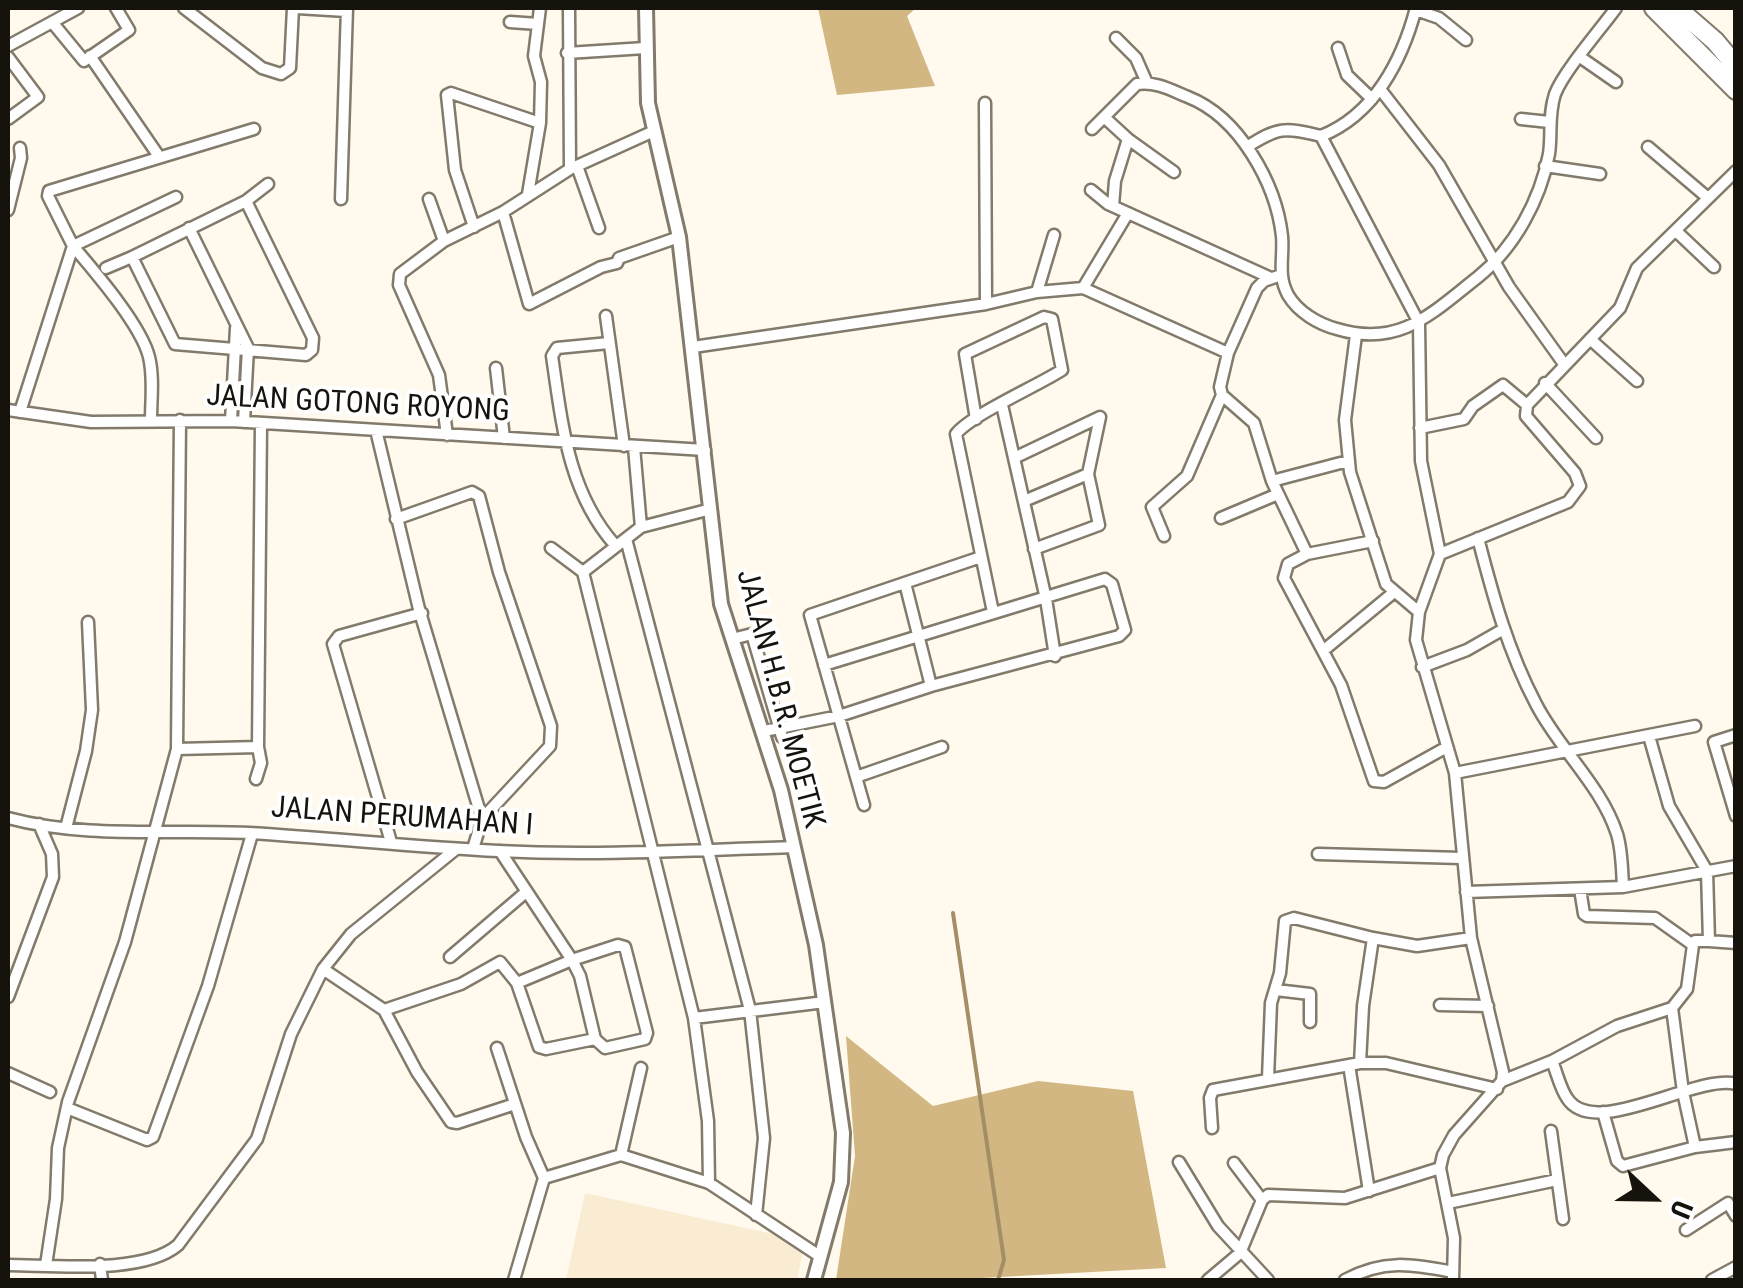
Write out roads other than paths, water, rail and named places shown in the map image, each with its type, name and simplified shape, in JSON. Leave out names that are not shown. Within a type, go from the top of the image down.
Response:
[{"type":"highway","points":[[1654,8],[1736,90]]},
{"type":"highway","points":[[1677,8],[1715,41],[1736,66]]},
{"type":"street","points":[[8,46],[78,8]]},
{"type":"street","points":[[52,22],[84,61],[129,30],[116,8]]},
{"type":"street","points":[[184,8],[262,68],[281,74],[290,68],[295,8],[346,9],[340,199]]},
{"type":"street","points":[[528,194],[540,123],[541,82],[534,56],[540,8]]},
{"type":"street","points":[[569,8],[566,53],[574,168],[599,228]]},
{"type":"street","name":"JALAN H.B.R. MOETIK","points":[[646,8],[646,80],[679,238],[718,588],[765,736],[794,846],[825,1002],[844,1147],[840,1182],[814,1280]]},
{"type":"street","points":[[1247,147],[1284,128],[1320,136],[1347,124],[1380,89],[1400,54],[1416,8],[1439,18],[1466,40]]},
{"type":"street","points":[[1091,190],[1112,206],[1276,276],[1308,316],[1329,327],[1356,335],[1392,333],[1418,323],[1494,264],[1528,214],[1549,152],[1549,122],[1556,92],[1616,8]]},
{"type":"street","points":[[510,22],[538,24]]},
{"type":"street","points":[[1116,38],[1136,58],[1146,82]]},
{"type":"street","points":[[566,53],[645,48]]},
{"type":"street","points":[[1338,48],[1346,75],[1372,99]]},
{"type":"street","points":[[90,56],[158,156]]},
{"type":"street","points":[[8,57],[38,97],[8,119]]},
{"type":"street","points":[[1580,58],[1616,82]]},
{"type":"street","points":[[1092,129],[1130,89],[1146,82],[1206,105],[1247,147],[1264,178],[1280,225],[1276,276]]},
{"type":"street","points":[[1380,89],[1439,165],[1494,264],[1564,364]]},
{"type":"street","points":[[474,227],[455,170],[447,95],[451,93],[540,123]]},
{"type":"street","points":[[985,103],[986,304]]},
{"type":"street","points":[[1104,117],[1113,128],[1174,172]]},
{"type":"street","points":[[1521,119],[1549,122]]},
{"type":"street","points":[[151,420],[151,370],[145,345],[74,246],[48,196],[50,189],[254,128]]},
{"type":"street","points":[[447,435],[439,375],[398,278],[444,242],[504,212],[574,168],[654,131]]},
{"type":"street","points":[[1320,136],[1418,323],[1421,460],[1440,554],[1419,612],[1416,634],[1422,667],[1455,773],[1470,938],[1502,1062],[1500,1085]]},
{"type":"street","points":[[1112,206],[1115,180],[1128,138]]},
{"type":"street","points":[[1648,147],[1708,198]]},
{"type":"street","points":[[8,210],[20,148]]},
{"type":"street","points":[[1545,166],[1600,174]]},
{"type":"street","points":[[1440,554],[1568,502],[1578,490],[1574,474],[1526,416],[1527,405],[1624,304],[1637,268],[1736,171]]},
{"type":"street","points":[[106,268],[246,201],[268,184]]},
{"type":"street","points":[[14,411],[74,246],[176,196]]},
{"type":"street","points":[[430,199],[444,242]]},
{"type":"street","points":[[132,256],[172,342],[306,355],[314,344],[246,201]]},
{"type":"street","points":[[504,212],[529,304],[601,268],[618,264],[618,258],[679,238]]},
{"type":"street","points":[[1083,288],[1128,213]]},
{"type":"street","points":[[189,228],[248,348],[244,422]]},
{"type":"street","points":[[1676,231],[1714,267]]},
{"type":"street","points":[[1037,292],[1054,235]]},
{"type":"street","points":[[1164,536],[1152,507],[1187,476],[1222,396],[1228,353],[1257,288],[1276,276]]},
{"type":"street","points":[[694,347],[1083,288],[1228,353]]},
{"type":"street","points":[[606,316],[641,528]]},
{"type":"street","points":[[976,420],[965,354],[1044,317],[1052,319],[1063,368],[1002,405],[976,420],[959,429],[956,435],[994,612]]},
{"type":"street","points":[[231,421],[236,322]]},
{"type":"street","points":[[1356,335],[1346,407],[1348,461],[1381,574],[1394,593],[1419,612]]},
{"type":"street","points":[[1590,339],[1637,381]]},
{"type":"street","points":[[610,343],[554,350],[564,442],[581,492],[621,542],[750,1010],[764,1138],[756,1214]]},
{"type":"street","points":[[496,368],[504,438]]},
{"type":"street","points":[[1545,384],[1596,438]]},
{"type":"street","points":[[1420,428],[1464,419],[1473,406],[1503,385],[1527,405]]},
{"type":"street","points":[[1222,396],[1254,423],[1272,482],[1307,554]]},
{"type":"street","points":[[1002,405],[1055,656]]},
{"type":"street","name":"JALAN GOTONG ROYONG","points":[[14,411],[91,422],[231,421],[705,450]]},
{"type":"street","points":[[1014,458],[1098,416],[1088,474],[1100,525],[1034,550]]},
{"type":"street","points":[[46,1265],[56,1199],[58,1148],[67,1108],[120,961],[177,750],[180,420]]},
{"type":"street","points":[[256,779],[261,763],[261,423]]},
{"type":"street","points":[[376,430],[396,519],[482,819]]},
{"type":"street","points":[[1272,482],[1348,461]]},
{"type":"street","points":[[1024,501],[1088,474]]},
{"type":"street","points":[[396,519],[472,492],[480,496],[498,572],[551,726],[552,739],[547,750],[482,819],[473,849]]},
{"type":"street","points":[[1221,518],[1278,494]]},
{"type":"street","points":[[583,572],[641,528],[711,510]]},
{"type":"street","points":[[1478,538],[1502,630],[1534,702],[1614,826],[1624,887]]},
{"type":"street","points":[[1373,541],[1307,554],[1288,564],[1284,578],[1347,700],[1374,782],[1384,782],[1448,747]]},
{"type":"street","points":[[551,548],[583,572],[694,1018],[709,1131],[710,1184]]},
{"type":"street","points":[[864,806],[810,614],[981,557]]},
{"type":"street","points":[[765,736],[931,686],[1055,656],[1119,636],[1124,630],[1108,580],[824,666]]},
{"type":"street","points":[[905,583],[931,686]]},
{"type":"street","points":[[1324,650],[1394,593]]},
{"type":"street","points":[[391,842],[334,644],[339,636],[422,614]]},
{"type":"street","points":[[66,828],[92,710],[88,622]]},
{"type":"street","points":[[1422,667],[1467,650],[1502,630]]},
{"type":"street","points":[[732,640],[752,634],[781,732]]},
{"type":"street","points":[[1455,773],[1694,726]]},
{"type":"street","points":[[1650,736],[1669,806],[1707,871],[1710,941]]},
{"type":"street","points":[[1736,736],[1714,742],[1736,816]]},
{"type":"street","points":[[177,750],[258,747]]},
{"type":"street","points":[[856,777],[942,747]]},
{"type":"street","name":"JALAN PERUMAHAN I","points":[[8,818],[66,828],[152,834],[252,834],[500,851],[652,854],[794,846]]},
{"type":"street","points":[[8,997],[53,877],[52,854],[39,824]]},
{"type":"street","points":[[67,1108],[147,1140],[153,1137],[208,986],[252,834]]},
{"type":"street","points":[[8,1265],[142,1261],[166,1255],[178,1245],[249,1153],[264,1122],[290,1034],[322,970],[351,934],[456,849]]},
{"type":"street","points":[[500,851],[572,960],[580,976],[595,1039],[605,1048],[646,1037],[626,950],[618,945],[572,960],[517,983]]},
{"type":"street","points":[[1318,854],[1461,858]]},
{"type":"street","points":[[1466,892],[1624,887],[1736,866]]},
{"type":"street","points":[[1580,889],[1587,916],[1655,918],[1693,945]]},
{"type":"street","points":[[450,957],[526,892]]},
{"type":"street","points":[[1268,1078],[1271,1010],[1287,919],[1417,946],[1470,938]]},
{"type":"street","points":[[1370,1192],[1354,1064],[1374,938]]},
{"type":"street","points":[[1345,1280],[1378,1265],[1394,1263],[1453,1276],[1454,1238],[1440,1168],[1448,1143],[1500,1085],[1616,1026],[1672,1008],[1687,989],[1696,941],[1736,943]]},
{"type":"street","points":[[384,1010],[462,984],[497,962],[517,983],[539,1048],[595,1039]]},
{"type":"street","points":[[322,970],[384,1010],[417,1072],[451,1122],[515,1104]]},
{"type":"street","points":[[1276,990],[1310,994],[1310,1022]]},
{"type":"street","points":[[694,1018],[825,1002]]},
{"type":"street","points":[[1440,1005],[1488,1006]]},
{"type":"street","points":[[1672,1008],[1694,1146]]},
{"type":"street","points":[[497,1048],[544,1178],[514,1280]]},
{"type":"street","points":[[1552,1061],[1570,1102],[1603,1112],[1718,1082],[1736,1084]]},
{"type":"street","points":[[1212,1128],[1213,1090],[1354,1064],[1398,1065],[1500,1085]]},
{"type":"street","points":[[621,1155],[641,1068]]},
{"type":"street","points":[[8,1073],[50,1092]]},
{"type":"street","points":[[1603,1112],[1620,1165],[1694,1146],[1736,1142]]},
{"type":"street","points":[[1551,1131],[1562,1218]]},
{"type":"street","points":[[544,1178],[621,1155],[710,1184],[821,1257]]},
{"type":"street","points":[[1179,1162],[1218,1226],[1268,1280]]},
{"type":"street","points":[[1234,1163],[1262,1200]]},
{"type":"street","points":[[1208,1280],[1240,1253],[1262,1200],[1271,1194],[1332,1199],[1370,1192],[1440,1168]]},
{"type":"street","points":[[1448,1204],[1557,1180]]},
{"type":"street","points":[[1686,1230],[1728,1203],[1736,1216]]},
{"type":"street","points":[[100,1264],[102,1280]]},
{"type":"street","points":[[1712,1280],[1736,1267]]},
{"type":"waterway","points":[[953,913],[1004,1260],[998,1280]]}]
